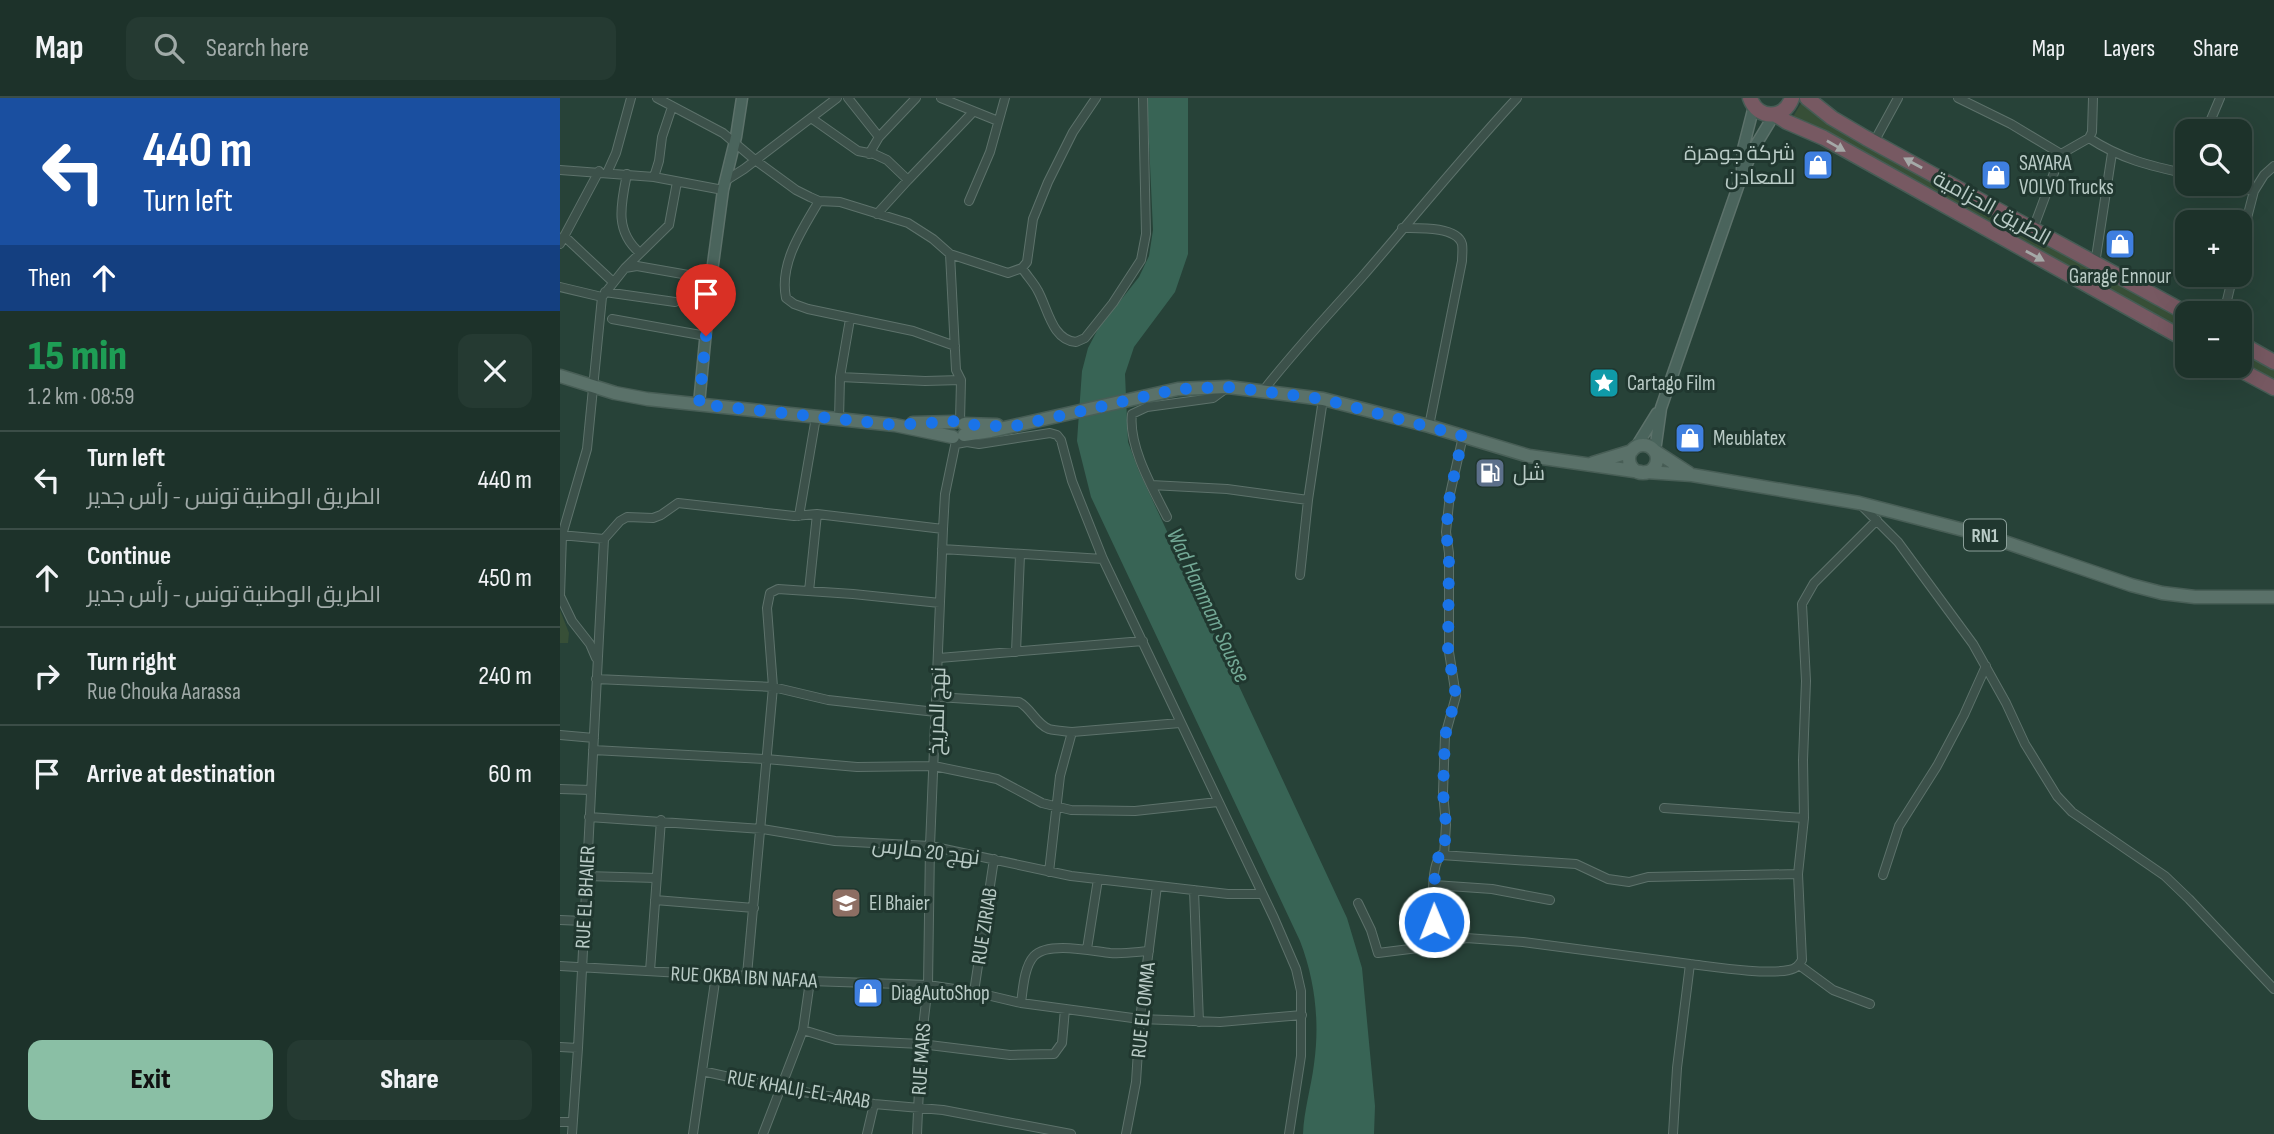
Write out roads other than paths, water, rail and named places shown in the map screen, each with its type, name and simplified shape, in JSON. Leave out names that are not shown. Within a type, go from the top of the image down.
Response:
[{"type":"highway","points":[[1775,115],[1787,108],[1792,98]]},
{"type":"highway","name":"الطريق الحزامية","points":[[1807,98],[1832,118],[1874,142],[2175,307]]},
{"type":"highway","name":"الطريق الحزامية","points":[[1749,102],[1760,112],[1775,115],[1824,138],[2175,334]]},
{"type":"highway","points":[[2252,350],[2274,362]]},
{"type":"highway","points":[[2252,376],[2274,388]]},
{"type":"main road","points":[[699,404],[711,279],[724,186],[742,98]]},
{"type":"main road","points":[[1741,178],[1749,102]]},
{"type":"main road","points":[[1661,408],[1634,449],[1630,461],[1632,466],[1643,472],[1655,467],[1657,461],[1655,451],[1661,408],[1741,178],[1754,148],[1775,115]]},
{"type":"main road","name":"RN1","points":[[560,376],[647,400],[958,432],[1011,427],[1178,389],[1228,387],[1263,391],[1323,399],[1429,426],[1529,456],[1569,464],[1692,475],[1859,503],[1987,536],[2162,593],[2195,597],[2274,597]]},
{"type":"main road","name":"RN1","points":[[1586,464],[1644,445],[1692,475]]},
{"type":"street","points":[[612,281],[562,240],[616,153],[631,98]]},
{"type":"street","points":[[657,98],[723,133],[796,190],[819,201],[840,202],[908,223],[950,254],[1008,273],[1022,268],[1027,262],[1033,219],[1048,183],[1073,132],[1096,98]]},
{"type":"street","points":[[560,170],[627,174],[724,186],[836,98]]},
{"type":"street","points":[[848,98],[879,137]]},
{"type":"street","points":[[869,153],[879,137],[916,98]]},
{"type":"street","points":[[941,98],[998,121]]},
{"type":"street","points":[[970,201],[990,152],[1005,98]]},
{"type":"street","points":[[1022,268],[1038,292],[1051,322],[1070,342],[1080,342],[1085,338],[1125,287],[1141,260],[1146,234],[1143,98]]},
{"type":"street","points":[[1263,391],[1294,351],[1517,98]]},
{"type":"street","points":[[1874,142],[1898,98]]},
{"type":"street","points":[[1958,98],[2011,124],[2061,154]]},
{"type":"street","points":[[2033,229],[2061,154],[2089,138],[2092,132],[2093,98]]},
{"type":"street","points":[[2211,119],[2220,98]]},
{"type":"street","points":[[654,177],[660,161],[662,137],[672,107]]},
{"type":"street","points":[[877,214],[973,112]]},
{"type":"street","points":[[811,118],[858,151],[887,160],[908,180]]},
{"type":"street","points":[[2089,138],[2112,153],[2175,170]]},
{"type":"street","points":[[2095,264],[2112,153]]},
{"type":"street","points":[[2248,210],[2253,191],[2274,166]]},
{"type":"street","points":[[627,174],[622,199],[621,227],[627,240],[640,253]]},
{"type":"street","points":[[597,660],[590,643],[572,621],[560,596],[561,535],[587,449],[604,294],[612,281],[668,225],[677,182]]},
{"type":"street","points":[[819,201],[791,254],[785,283],[786,298],[794,304],[850,319],[913,331],[956,346]]},
{"type":"street","points":[[1402,228],[1446,231],[1455,235],[1463,245],[1429,426]]},
{"type":"street","name":"نهج المريخ","points":[[928,985],[930,846],[943,529],[945,494],[958,432],[961,380],[956,370],[950,254]]},
{"type":"street","points":[[625,268],[637,266],[711,279]]},
{"type":"street","points":[[560,286],[675,302]]},
{"type":"street","points":[[612,319],[706,336]]},
{"type":"street","points":[[839,419],[840,377],[850,319]]},
{"type":"street","points":[[840,377],[961,380]]},
{"type":"street","points":[[1167,517],[1143,467],[1135,440],[1132,414],[1147,407],[1213,398],[1228,387]]},
{"type":"street","points":[[1300,575],[1323,399]]},
{"type":"street","points":[[799,516],[816,417]]},
{"type":"street","points":[[958,432],[967,442],[979,444],[1051,433],[1061,440],[1076,491],[1104,559],[1296,968],[1301,991],[1301,1056],[1289,1134]]},
{"type":"street","points":[[1444,855],[1445,736],[1456,696],[1448,652],[1449,554],[1446,532],[1450,494],[1463,436]]},
{"type":"street","points":[[1151,485],[1227,489],[1308,500]]},
{"type":"street","points":[[561,535],[604,539],[627,517],[661,515],[678,503],[799,516],[817,514],[943,529]]},
{"type":"street","points":[[1859,503],[1898,542],[1986,666],[2025,744],[2057,796],[2072,812],[2165,877],[2274,989]]},
{"type":"street","points":[[809,591],[817,514]]},
{"type":"street","points":[[1800,965],[1802,952],[1798,874],[1804,818],[1806,681],[1802,604],[1814,583],[1877,520]]},
{"type":"street","name":"RUE EL BHAIER","points":[[572,1134],[604,539]]},
{"type":"street","points":[[942,549],[1104,559]]},
{"type":"street","points":[[1016,652],[1020,555]]},
{"type":"street","points":[[747,975],[773,687],[769,593],[778,589],[940,603]]},
{"type":"street","points":[[939,658],[1143,641]]},
{"type":"street","points":[[1883,875],[1899,826],[1937,766],[1986,666]]},
{"type":"street","points":[[596,679],[773,687],[828,700],[936,712]]},
{"type":"street","points":[[937,697],[1019,702],[1027,706],[1049,729],[1072,732],[1180,723]]},
{"type":"street","points":[[1049,872],[1060,776],[1072,732]]},
{"type":"street","points":[[560,735],[594,738]]},
{"type":"street","points":[[593,750],[766,759],[857,767],[934,766],[997,779],[1042,803],[1079,811],[1135,811],[1218,802]]},
{"type":"street","points":[[560,789],[591,790]]},
{"type":"street","points":[[1664,808],[1804,818]]},
{"type":"street","name":"نهج 20 مارس","points":[[589,817],[661,820],[762,829],[835,841],[930,846],[1049,872],[1194,890],[1262,894]]},
{"type":"street","points":[[650,971],[661,820]]},
{"type":"street","points":[[1436,944],[1432,899],[1437,858],[1444,855],[1576,864],[1608,879],[1629,881],[1648,877],[1798,874]]},
{"type":"street","name":"RUE ZIRIAB","points":[[974,992],[994,859]]},
{"type":"street","points":[[586,876],[656,878]]},
{"type":"street","points":[[1087,949],[1098,878]]},
{"type":"street","name":"RUE EL OMMA","points":[[1126,1134],[1136,1082],[1140,1018],[1157,886]]},
{"type":"street","points":[[1434,886],[1492,889],[1550,900]]},
{"type":"street","points":[[1194,890],[1199,1022]]},
{"type":"street","points":[[655,900],[754,908]]},
{"type":"street","points":[[1358,903],[1378,953],[1466,938],[1522,942],[1745,970],[1788,971],[1800,965]]},
{"type":"street","points":[[560,920],[583,921]]},
{"type":"street","points":[[1021,1003],[1025,977],[1034,956],[1044,950],[1087,949],[1112,953],[1149,951]]},
{"type":"street","points":[[1673,1134],[1677,1068],[1690,964]]},
{"type":"street","name":"RUE OKBA IBN NAFAA","points":[[560,965],[810,981],[928,985],[1021,1003],[1140,1018],[1199,1022],[1302,1015]]},
{"type":"street","points":[[1800,965],[1833,990],[1870,1003]]},
{"type":"street","points":[[702,1071],[716,975]]},
{"type":"street","points":[[763,1134],[803,1030],[810,981]]},
{"type":"street","name":"RUE MARS","points":[[916,1134],[921,1044],[928,985]]},
{"type":"street","points":[[803,1030],[836,1040],[921,1044],[1010,1055],[1054,1054],[1062,1043],[1065,1009]]},
{"type":"street","points":[[560,1047],[578,1048]]},
{"type":"street","name":"RUE KHALIJ-EL-ARAB","points":[[693,1134],[702,1071],[780,1088],[874,1104],[918,1107],[1071,1134]]},
{"type":"street","points":[[867,1134],[874,1104]]},
{"type":"street","points":[[560,1122],[572,1122]]},
{"type":"place","name":"شركة جوهرة للمعادن","points":[[1818,165]]},
{"type":"place","name":"SAYARA VOLVO Trucks","points":[[1996,175]]},
{"type":"place","name":"Garage Ennour","points":[[2120,244]]},
{"type":"place","name":"Cartago Film","points":[[1604,383]]},
{"type":"place","name":"Meublatex","points":[[1690,438]]},
{"type":"place","name":"شل","points":[[1490,473]]},
{"type":"place","name":"El Bhaier","points":[[846,903]]},
{"type":"place","name":"DiagAutoShop","points":[[868,993]]},
{"type":"water label","name":"Wad Hammam Sousse","points":[[1209,605]]}]
